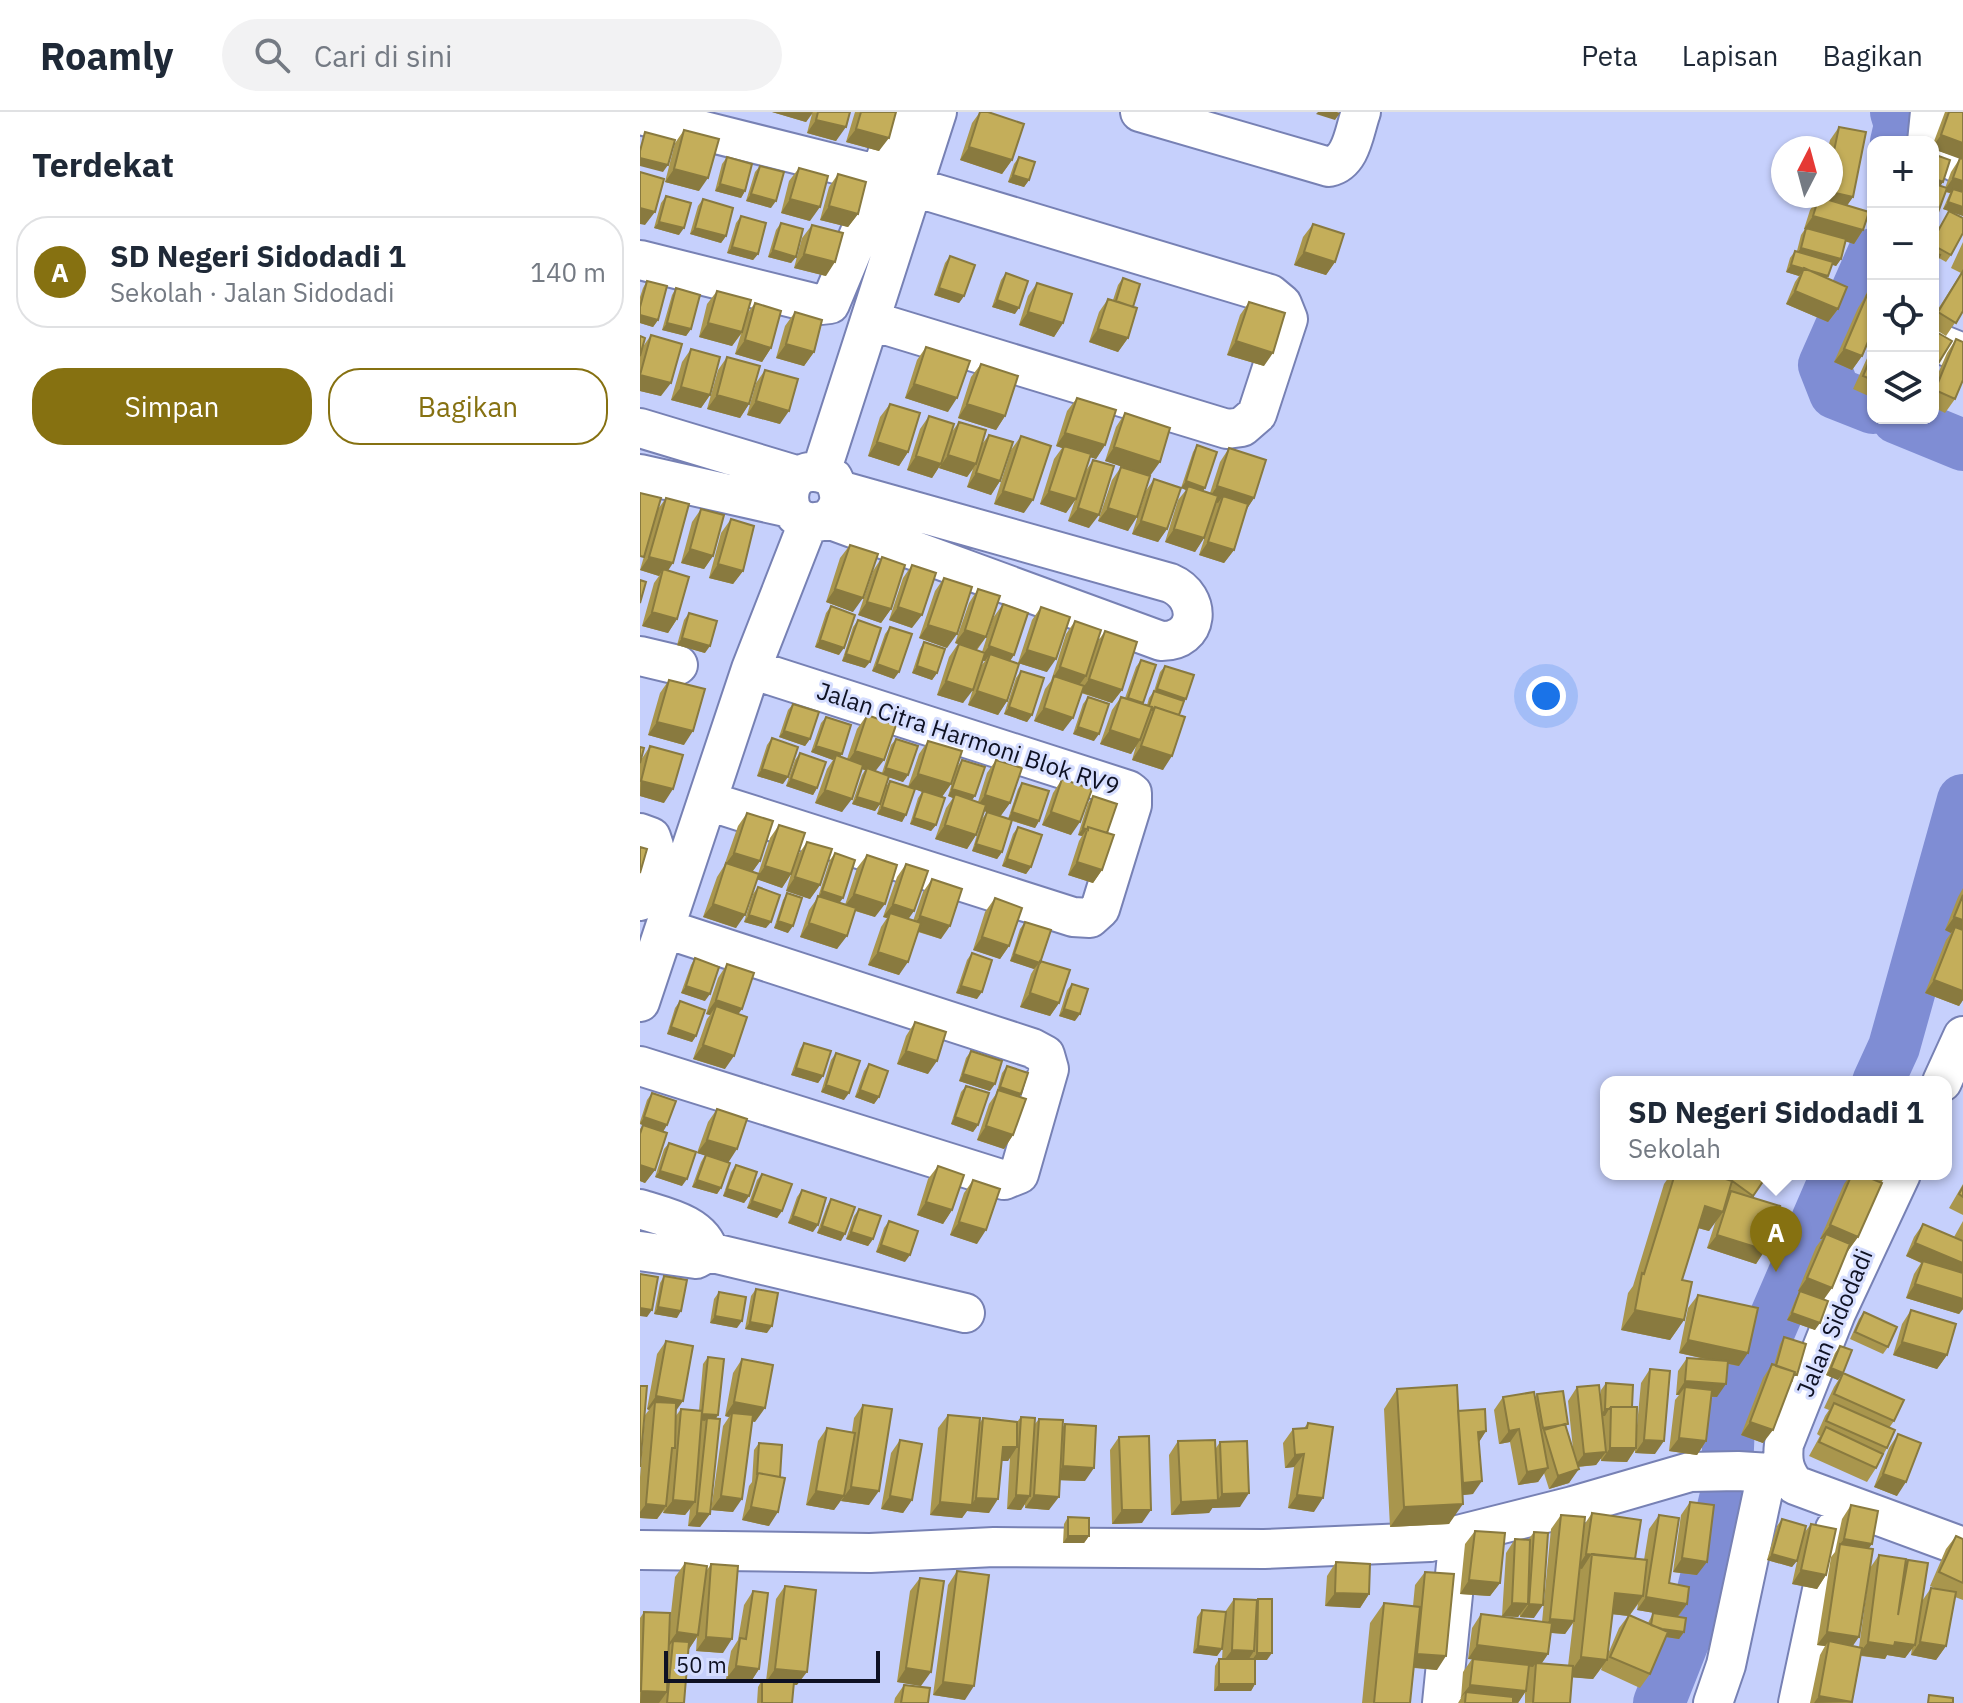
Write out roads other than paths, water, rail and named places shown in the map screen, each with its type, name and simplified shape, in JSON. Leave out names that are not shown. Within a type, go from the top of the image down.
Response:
[{"type":"street","points":[[640,1002],[872,321],[897,181],[901,112]]},
{"type":"street","points":[[640,260],[821,305],[830,304],[868,213],[897,181],[937,112]]},
{"type":"street","points":[[1140,112],[1329,167],[1346,158],[1361,112]]},
{"type":"street","points":[[1928,136],[1930,112]]},
{"type":"street","points":[[640,115],[897,181],[1270,294],[1282,304],[1288,319],[1257,414],[1242,427],[1227,429],[872,321]]},
{"type":"street","points":[[1939,153],[1963,166]]},
{"type":"street","points":[[1939,343],[1963,353]]},
{"type":"street","points":[[640,428],[814,498],[1161,641],[1183,637],[1193,615],[1192,605],[1181,588],[1170,583],[814,498],[640,474]]},
{"type":"street","points":[[640,656],[678,665]]},
{"type":"street","name":"Jalan Citra Harmoni Blok RV9","points":[[708,801],[1073,917],[1090,918],[1100,909],[1132,805],[1132,793],[1128,790],[751,669]]},
{"type":"street","points":[[640,833],[651,837],[654,846],[640,901]]},
{"type":"street","points":[[640,1066],[1004,1180],[1019,1174],[1049,1069],[1045,1055],[1032,1048],[666,929]]},
{"type":"street","points":[[1945,1076],[1963,1036]]},
{"type":"street","name":"Jalan Sidodadi","points":[[1713,1703],[1726,1665],[1763,1473],[1782,1459],[1784,1444],[1836,1313],[1898,1180]]},
{"type":"street","points":[[640,1209],[699,1233],[709,1252]]},
{"type":"street","points":[[640,1251],[696,1259],[709,1252],[965,1313]]},
{"type":"street","points":[[640,1550],[870,1553],[994,1547],[1264,1549],[1430,1542],[1690,1472],[1763,1473],[1963,1547]]},
{"type":"street","points":[[1798,1703],[1841,1503]]},
{"type":"street","points":[[1442,1703],[1459,1535]]},
{"type":"waterway","points":[[1896,112],[1900,125],[1897,136]]},
{"type":"waterway","points":[[1867,268],[1824,365],[1835,393],[1867,406]]},
{"type":"waterway","points":[[1912,424],[1963,445]]},
{"type":"waterway","points":[[1881,1076],[1894,1047],[1963,800]]},
{"type":"waterway","points":[[1659,1703],[1702,1594],[1726,1495],[1729,1424],[1834,1180]]},
{"type":"place","name":"SD Negeri Sidodadi 1","points":[[1776,1272]]}]
